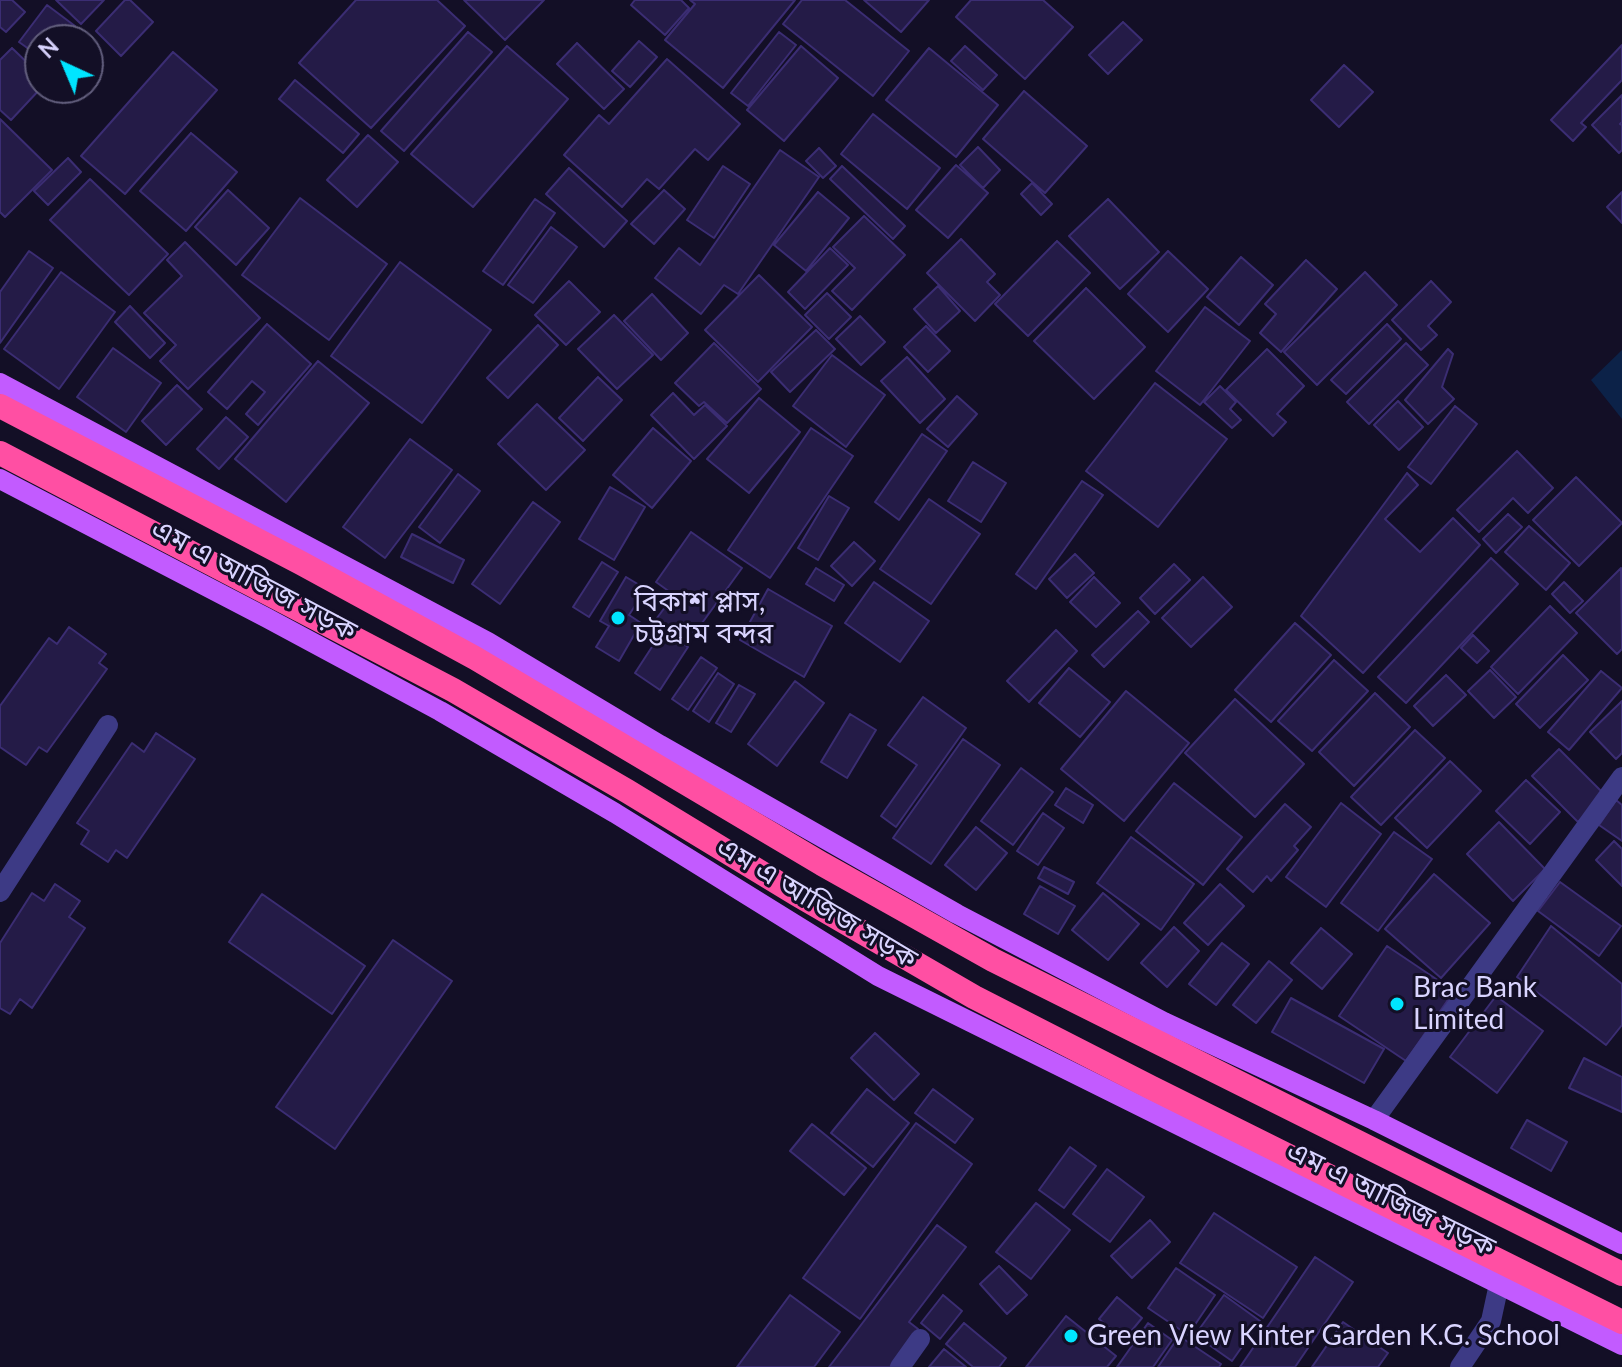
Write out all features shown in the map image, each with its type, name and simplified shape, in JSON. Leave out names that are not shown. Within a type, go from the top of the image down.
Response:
[{"type":"highway","points":[[0,406],[475,658],[822,864],[993,960],[1622,1274]]},
{"type":"highway","points":[[0,453],[453,690],[974,997],[1622,1322]]},
{"type":"main road","name":"এম এ আজিজ সড়ক","points":[[0,383],[488,642],[660,745],[957,914],[1164,1022],[1374,1120],[1622,1244]]},
{"type":"main road","name":"এম এ আজিজ সড়ক","points":[[0,479],[440,711],[615,813],[878,976],[1622,1345]]},
{"type":"street","points":[[0,892],[108,725]]},
{"type":"street","points":[[1374,1120],[1622,777]]},
{"type":"street","points":[[1460,1367],[1491,1321],[1499,1284]]},
{"type":"street","points":[[900,1367],[920,1339]]},
{"type":"water","points":[[1622,350],[1622,419],[1591,380]]},
{"type":"building","points":[[0,0],[12,0],[25,12],[6,32],[0,27]]},
{"type":"building","points":[[56,0],[104,0],[81,24]]},
{"type":"building","points":[[125,0],[130,0],[153,22],[121,56],[104,39],[103,24]]},
{"type":"building","points":[[356,0],[437,0],[465,26],[371,128],[299,63]]},
{"type":"building","points":[[464,0],[544,0],[505,40]]},
{"type":"building","points":[[635,0],[681,0],[689,8],[665,35],[631,5]]},
{"type":"building","points":[[690,0],[795,0],[723,88],[665,40],[695,4]]},
{"type":"building","points":[[802,0],[845,0],[909,51],[873,96],[783,24]]},
{"type":"building","points":[[864,0],[929,0],[901,32]]},
{"type":"building","points":[[971,0],[1043,0],[1073,27],[1025,79],[956,17]]},
{"type":"building","points":[[47,5],[72,24],[33,24]]},
{"type":"building","points":[[1123,22],[1142,40],[1108,74],[1089,55]]},
{"type":"building","points":[[468,32],[492,52],[404,151],[381,131]]},
{"type":"building","points":[[779,32],[796,45],[748,106],[731,93]]},
{"type":"building","points":[[639,41],[657,57],[630,87],[612,71]]},
{"type":"building","points":[[577,43],[624,89],[604,109],[557,64]]},
{"type":"building","points":[[1622,45],[1622,80],[1581,123],[1586,127],[1573,141],[1551,120]]},
{"type":"building","points":[[507,46],[568,99],[473,207],[411,154]]},
{"type":"building","points":[[801,46],[838,78],[784,141],[747,110]]},
{"type":"building","points":[[965,46],[997,75],[983,90],[951,61]]},
{"type":"building","points":[[12,48],[24,60],[26,104],[11,120],[0,110],[0,60]]},
{"type":"building","points":[[929,48],[998,105],[956,157],[886,100]]},
{"type":"building","points":[[173,52],[217,90],[125,194],[81,156]]},
{"type":"building","points":[[667,59],[740,124],[708,160],[695,149],[659,189],[647,179],[622,207],[564,155],[599,115],[609,124]]},
{"type":"building","points":[[1344,65],[1373,92],[1339,127],[1311,100]]},
{"type":"building","points":[[295,80],[359,134],[343,153],[279,99]]},
{"type":"building","points":[[1024,91],[1087,146],[1045,193],[983,139]]},
{"type":"building","points":[[1622,95],[1622,150],[1619,153],[1592,125]]},
{"type":"building","points":[[873,114],[940,168],[907,209],[841,154]]},
{"type":"building","points":[[0,119],[52,170],[5,217],[0,212]]},
{"type":"building","points":[[191,133],[237,172],[186,231],[140,191]]},
{"type":"building","points":[[368,135],[398,162],[357,207],[327,180]]},
{"type":"building","points":[[978,147],[1000,170],[983,188],[960,165]]},
{"type":"building","points":[[819,148],[836,166],[823,178],[806,161]]},
{"type":"building","points":[[780,150],[819,177],[738,294],[724,285],[701,314],[655,278],[679,248],[700,265]]},
{"type":"building","points":[[68,158],[81,172],[48,205],[34,191]]},
{"type":"building","points":[[956,165],[988,193],[948,238],[916,210]]},
{"type":"building","points":[[723,166],[750,184],[714,238],[687,220]]},
{"type":"building","points":[[842,166],[905,226],[893,239],[830,179]]},
{"type":"building","points":[[569,168],[627,221],[604,247],[546,194]]},
{"type":"building","points":[[90,179],[168,254],[129,295],[50,220]]},
{"type":"building","points":[[1032,183],[1052,204],[1041,215],[1021,194]]},
{"type":"building","points":[[228,190],[269,228],[236,265],[195,227]]},
{"type":"building","points":[[664,190],[685,209],[654,244],[631,224]]},
{"type":"building","points":[[818,192],[849,218],[806,271],[774,245]]},
{"type":"building","points":[[1622,192],[1622,223],[1607,207]]},
{"type":"building","points":[[300,198],[387,264],[329,340],[242,275]]},
{"type":"building","points":[[535,199],[555,213],[503,285],[483,271]]},
{"type":"building","points":[[1108,199],[1159,252],[1120,289],[1069,236]]},
{"type":"building","points":[[864,216],[905,255],[852,310],[832,291],[855,268],[833,247]]},
{"type":"building","points":[[551,227],[577,247],[533,303],[508,285]]},
{"type":"building","points":[[961,239],[995,274],[987,282],[1000,295],[975,321],[927,273]]},
{"type":"building","points":[[1057,241],[1090,273],[1028,336],[995,304]]},
{"type":"building","points":[[185,242],[260,318],[188,389],[160,361],[176,345],[144,313],[182,276],[167,260]]},
{"type":"building","points":[[830,248],[848,265],[805,309],[788,292]]},
{"type":"building","points":[[29,251],[53,268],[0,343],[0,292]]},
{"type":"building","points":[[1168,251],[1208,289],[1168,332],[1128,294]]},
{"type":"building","points":[[1241,257],[1273,285],[1239,325],[1207,297]]},
{"type":"building","points":[[1306,260],[1337,289],[1281,352],[1260,333],[1276,314],[1265,304]]},
{"type":"building","points":[[400,262],[491,330],[422,423],[331,356]]},
{"type":"building","points":[[61,272],[115,312],[59,389],[4,349]]},
{"type":"building","points":[[1365,272],[1397,305],[1317,385],[1284,352]]},
{"type":"building","points":[[759,275],[812,327],[758,382],[705,330]]},
{"type":"building","points":[[569,281],[600,312],[566,345],[535,315]]},
{"type":"building","points":[[1431,281],[1451,302],[1428,326],[1437,335],[1421,350],[1392,320]]},
{"type":"building","points":[[938,286],[960,311],[936,333],[914,309]]},
{"type":"building","points":[[1086,288],[1145,347],[1094,399],[1034,341]]},
{"type":"building","points":[[827,293],[851,317],[829,339],[805,315]]},
{"type":"building","points":[[652,294],[688,333],[661,360],[624,321]]},
{"type":"building","points":[[130,306],[165,343],[150,358],[115,322]]},
{"type":"building","points":[[1205,307],[1250,341],[1200,405],[1156,371]]},
{"type":"building","points":[[614,315],[653,355],[617,389],[578,349]]},
{"type":"building","points":[[860,316],[885,342],[861,365],[836,339]]},
{"type":"building","points":[[267,324],[311,364],[258,425],[246,414],[265,392],[252,381],[227,409],[208,392]]},
{"type":"building","points":[[1387,324],[1401,339],[1346,394],[1331,380]]},
{"type":"building","points":[[538,325],[558,345],[508,398],[487,378]]},
{"type":"building","points":[[926,326],[950,351],[928,372],[904,347]]},
{"type":"building","points":[[816,330],[835,349],[790,392],[771,372]]},
{"type":"building","points":[[714,343],[761,389],[727,423],[704,402],[699,406],[675,383]]},
{"type":"building","points":[[1406,343],[1428,365],[1369,424],[1347,402]]},
{"type":"building","points":[[113,348],[161,383],[126,432],[77,397]]},
{"type":"building","points":[[1267,349],[1304,386],[1277,414],[1286,422],[1273,436],[1226,390]]},
{"type":"building","points":[[1448,349],[1453,354],[1442,387],[1454,399],[1428,424],[1405,400]]},
{"type":"building","points":[[832,355],[885,395],[846,447],[793,406]]},
{"type":"building","points":[[907,357],[945,399],[920,423],[881,381]]},
{"type":"building","points":[[318,361],[369,403],[286,502],[235,459]]},
{"type":"building","points":[[598,377],[622,400],[583,441],[559,418]]},
{"type":"building","points":[[1155,383],[1227,439],[1158,527],[1086,471]]},
{"type":"building","points":[[177,385],[202,409],[166,445],[142,421]]},
{"type":"building","points":[[1220,386],[1236,402],[1230,409],[1241,420],[1232,428],[1204,402]]},
{"type":"building","points":[[673,393],[694,415],[705,405],[727,426],[694,459],[651,415]]},
{"type":"building","points":[[957,396],[977,414],[948,447],[927,429]]},
{"type":"building","points":[[759,398],[800,432],[749,493],[707,459]]},
{"type":"building","points":[[1398,401],[1423,427],[1399,450],[1374,425]]},
{"type":"building","points":[[537,404],[585,450],[546,490],[498,444]]},
{"type":"building","points":[[1455,406],[1477,424],[1431,484],[1408,467]]},
{"type":"building","points":[[226,417],[248,437],[219,469],[197,449]]},
{"type":"building","points":[[653,428],[691,461],[652,508],[613,475]]},
{"type":"building","points":[[811,428],[853,456],[770,578],[728,550]]},
{"type":"building","points":[[922,434],[947,451],[899,520],[875,502]]},
{"type":"building","points":[[410,439],[452,470],[385,558],[343,527]]},
{"type":"building","points":[[1517,451],[1553,488],[1528,513],[1513,498],[1479,532],[1457,510]]},
{"type":"building","points":[[973,462],[1006,483],[981,522],[948,501]]},
{"type":"building","points":[[1407,473],[1418,485],[1385,519],[1420,552],[1453,518],[1480,545],[1363,673],[1301,616]]},
{"type":"building","points":[[458,474],[480,491],[440,543],[419,527]]},
{"type":"building","points":[[1576,477],[1622,523],[1579,566],[1533,520]]},
{"type":"building","points":[[1082,481],[1103,495],[1036,589],[1016,574]]},
{"type":"building","points":[[610,487],[645,507],[614,560],[579,539]]},
{"type":"building","points":[[829,496],[849,508],[818,560],[798,548]]},
{"type":"building","points":[[929,499],[980,534],[931,604],[880,569]]},
{"type":"building","points":[[533,502],[560,522],[500,604],[472,584]]},
{"type":"building","points":[[1508,514],[1522,527],[1496,553],[1483,539]]},
{"type":"building","points":[[1529,526],[1570,563],[1546,590],[1505,552]]},
{"type":"building","points":[[691,532],[742,568],[689,641],[657,618],[674,595],[656,582]]},
{"type":"building","points":[[412,534],[464,560],[453,583],[401,557]]},
{"type":"building","points":[[854,542],[875,561],[852,586],[831,566]]},
{"type":"building","points":[[1075,554],[1094,573],[1067,598],[1049,579]]},
{"type":"building","points":[[1491,558],[1518,584],[1406,703],[1378,677]]},
{"type":"building","points":[[602,562],[618,572],[589,617],[573,607]]},
{"type":"building","points":[[1174,564],[1190,580],[1155,614],[1140,598]]},
{"type":"building","points":[[816,568],[844,585],[834,601],[806,584]]},
{"type":"building","points":[[1621,568],[1622,649],[1617,654],[1576,613]]},
{"type":"building","name":"বিকাশ প্লাস, চট্টগ্রাম বন্দর","points":[[626,577],[646,589],[629,615],[641,623],[619,661],[596,647],[609,626],[600,621]]},
{"type":"building","points":[[1094,577],[1120,603],[1096,627],[1070,602]]},
{"type":"building","points":[[1203,577],[1232,607],[1191,647],[1162,618]]},
{"type":"building","points":[[874,582],[929,621],[900,662],[845,623]]},
{"type":"building","points":[[1564,582],[1583,601],[1570,613],[1552,594]]},
{"type":"building","points":[[768,589],[832,626],[804,677],[740,640]]},
{"type":"building","points":[[1550,606],[1577,633],[1518,694],[1491,667]]},
{"type":"building","points":[[1138,611],[1149,622],[1104,667],[1092,655]]},
{"type":"building","points":[[1295,623],[1331,655],[1271,722],[1235,690]]},
{"type":"building","points":[[69,627],[106,654],[99,663],[107,669],[47,752],[39,747],[26,765],[0,747],[0,706],[49,638],[57,644]]},
{"type":"building","points":[[663,630],[688,647],[660,690],[635,673]]},
{"type":"building","points":[[1056,630],[1077,651],[1029,702],[1007,681]]},
{"type":"building","points":[[1473,635],[1489,651],[1477,663],[1461,648]]},
{"type":"building","points":[[1563,655],[1588,680],[1540,728],[1516,704]]},
{"type":"building","points":[[701,657],[717,668],[688,710],[672,699]]},
{"type":"building","points":[[1334,660],[1368,691],[1312,751],[1278,721]]},
{"type":"building","points":[[1069,668],[1110,702],[1080,737],[1039,703]]},
{"type":"building","points":[[1490,670],[1516,697],[1494,718],[1468,691]]},
{"type":"building","points":[[1601,671],[1622,688],[1569,750],[1548,732]]},
{"type":"building","points":[[718,673],[734,684],[709,722],[693,711]]},
{"type":"building","points":[[1446,675],[1466,695],[1433,726],[1414,706]]},
{"type":"building","points":[[795,681],[824,703],[777,766],[748,744]]},
{"type":"building","points":[[739,685],[755,694],[731,732],[716,723]]},
{"type":"building","points":[[1126,691],[1189,743],[1124,821],[1061,769]]},
{"type":"building","points":[[1375,693],[1410,727],[1354,786],[1319,752]]},
{"type":"building","points":[[923,697],[966,728],[896,827],[881,816],[917,765],[888,745]]},
{"type":"building","points":[[1235,699],[1304,764],[1255,817],[1185,753]]},
{"type":"building","points":[[1622,701],[1622,753],[1616,759],[1590,732]]},
{"type":"building","points":[[850,714],[876,730],[847,778],[821,762]]},
{"type":"building","points":[[1415,730],[1445,758],[1381,825],[1351,797]]},
{"type":"building","points":[[156,733],[195,759],[127,858],[116,850],[108,862],[81,844],[89,831],[77,823],[132,743],[144,752]]},
{"type":"building","points":[[963,739],[1000,765],[931,864],[893,838]]},
{"type":"building","points":[[1559,749],[1605,795],[1578,822],[1532,776]]},
{"type":"building","points":[[1450,761],[1481,791],[1427,848],[1395,818]]},
{"type":"building","points":[[1021,768],[1053,792],[1013,845],[981,821]]},
{"type":"building","points":[[1526,780],[1560,812],[1530,844],[1496,811]]},
{"type":"building","points":[[1174,783],[1242,837],[1203,885],[1136,831]]},
{"type":"building","points":[[1066,788],[1093,805],[1083,823],[1055,805]]},
{"type":"building","points":[[1616,800],[1622,805],[1622,841],[1599,825]]},
{"type":"building","points":[[1341,803],[1381,834],[1326,907],[1286,877]]},
{"type":"building","points":[[1285,804],[1311,827],[1294,846],[1298,850],[1271,881],[1267,876],[1253,892],[1227,869]]},
{"type":"building","points":[[1043,813],[1064,828],[1038,865],[1017,851]]},
{"type":"building","points":[[1499,822],[1545,869],[1513,901],[1467,854]]},
{"type":"building","points":[[976,827],[1007,853],[976,890],[945,865]]},
{"type":"building","points":[[1394,832],[1432,859],[1378,931],[1341,903]]},
{"type":"building","points":[[1131,837],[1194,884],[1161,930],[1097,883]]},
{"type":"building","points":[[1614,841],[1622,849],[1622,886],[1596,860]]},
{"type":"building","points":[[1044,867],[1074,882],[1068,894],[1038,878]]},
{"type":"building","points":[[1434,874],[1490,923],[1441,978],[1385,929]]},
{"type":"building","points":[[1560,882],[1621,926],[1599,956],[1538,911]]},
{"type":"building","points":[[55,884],[80,901],[69,917],[85,928],[32,1008],[20,999],[10,1014],[0,1008],[0,943],[32,893],[44,901]]},
{"type":"building","points":[[1220,884],[1244,906],[1208,945],[1184,923]]},
{"type":"building","points":[[1040,886],[1075,906],[1058,934],[1024,914]]},
{"type":"building","points":[[1103,893],[1139,924],[1108,960],[1072,930]]},
{"type":"building","points":[[262,894],[365,966],[332,1014],[229,942]]},
{"type":"building","points":[[1551,926],[1622,984],[1622,1025],[1606,1045],[1517,977]]},
{"type":"building","points":[[1174,927],[1199,951],[1167,987],[1141,963]]},
{"type":"building","points":[[1321,928],[1352,954],[1322,989],[1291,963]]},
{"type":"building","points":[[393,940],[452,981],[335,1149],[276,1107]]},
{"type":"building","points":[[1222,943],[1249,964],[1216,1005],[1189,984]]},
{"type":"building","name":"Brac Bank Limited","points":[[1387,946],[1454,991],[1406,1061],[1339,1016]]},
{"type":"building","points":[[1269,961],[1292,980],[1256,1023],[1233,1005]]},
{"type":"building","points":[[1496,996],[1543,1031],[1497,1093],[1450,1057]]},
{"type":"building","points":[[1291,998],[1384,1049],[1364,1083],[1272,1032]]},
{"type":"building","points":[[875,1033],[919,1074],[894,1100],[851,1058]]},
{"type":"building","points":[[1584,1058],[1622,1077],[1622,1112],[1569,1088]]},
{"type":"building","points":[[867,1089],[909,1123],[873,1167],[831,1133]]},
{"type":"building","points":[[933,1089],[973,1119],[955,1143],[915,1113]]},
{"type":"building","points":[[1527,1120],[1567,1142],[1551,1171],[1511,1148]]},
{"type":"building","points":[[916,1123],[972,1164],[860,1319],[803,1278]]},
{"type":"building","points":[[812,1124],[866,1168],[844,1195],[790,1151]]},
{"type":"building","points":[[1070,1147],[1096,1166],[1064,1208],[1039,1190]]},
{"type":"building","points":[[1107,1169],[1144,1197],[1110,1242],[1073,1214]]},
{"type":"building","points":[[1036,1203],[1070,1230],[1031,1279],[996,1252]]},
{"type":"building","points":[[1214,1213],[1297,1267],[1263,1318],[1180,1263]]},
{"type":"building","points":[[1150,1220],[1170,1242],[1132,1278],[1111,1256]]},
{"type":"building","points":[[937,1225],[966,1247],[909,1322],[918,1329],[890,1367],[829,1367]]},
{"type":"building","points":[[1315,1257],[1353,1282],[1295,1367],[1240,1367]]},
{"type":"building","points":[[999,1266],[1027,1295],[1007,1314],[980,1284]]},
{"type":"building","points":[[1176,1268],[1215,1295],[1188,1335],[1148,1308]]},
{"type":"building","points":[[790,1295],[840,1332],[814,1367],[737,1367]]},
{"type":"building","points":[[943,1295],[962,1311],[940,1339],[921,1323]]},
{"type":"building","points":[[1224,1295],[1260,1321],[1232,1361],[1195,1335]]},
{"type":"building","points":[[1117,1297],[1142,1318],[1124,1340],[1099,1319]]},
{"type":"building","name":"Green View Kinter Garden K.G. School","points":[[1066,1316],[1116,1356],[1107,1367],[1026,1367]]},
{"type":"building","points":[[1343,1322],[1388,1353],[1378,1367],[1312,1367]]},
{"type":"building","points":[[964,1323],[1006,1358],[999,1367],[973,1367],[946,1344]]},
{"type":"building","points":[[1148,1323],[1172,1340],[1153,1367],[1117,1367]]},
{"type":"building","points":[[1179,1336],[1221,1364],[1219,1367],[1158,1367]]},
{"type":"building","points":[[944,1349],[966,1367],[929,1367]]},
{"type":"place","name":"বিকাশ প্লাস, চট্টগ্রাম বন্দর","points":[[618,618]]},
{"type":"place","name":"Brac Bank Limited","points":[[1397,1004]]},
{"type":"place","name":"Green View Kinter Garden K.G. School","points":[[1071,1336]]}]
